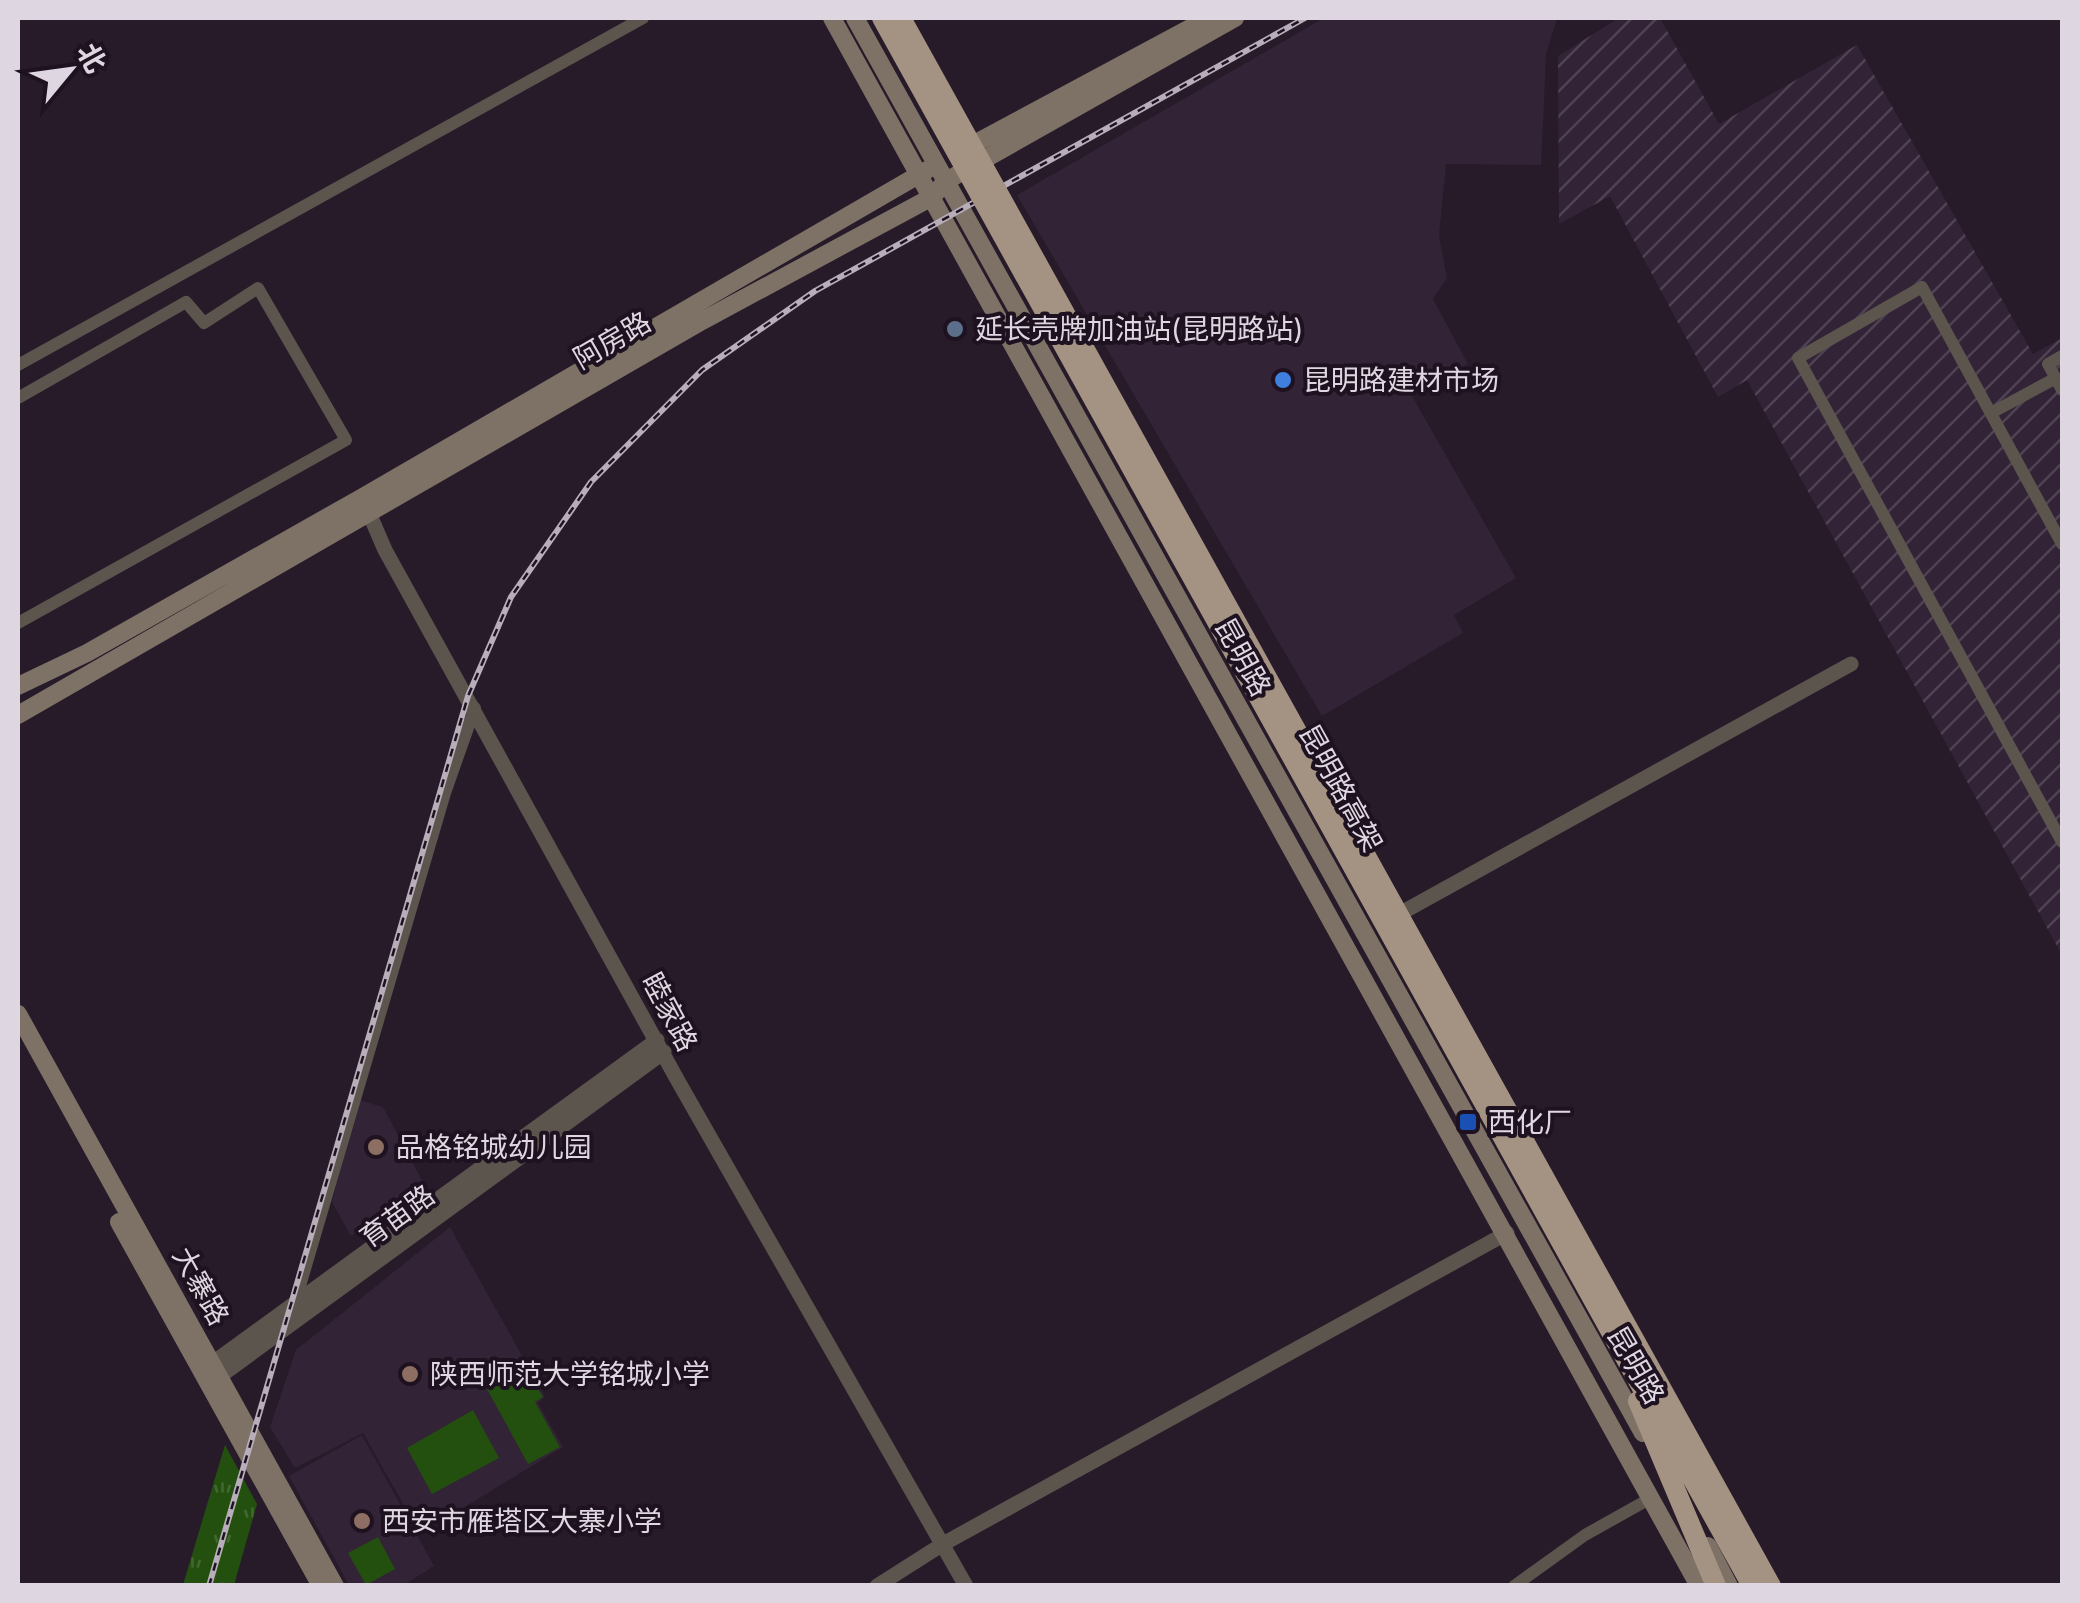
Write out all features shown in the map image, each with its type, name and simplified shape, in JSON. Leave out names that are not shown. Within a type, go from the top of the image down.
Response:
[{"type":"highway","name":"昆明路高架","points":[[882,18],[1752,1586]]},
{"type":"highway","name":"昆明路高架","points":[[901,18],[1770,1586]]},
{"type":"highway","points":[[1615,1338],[1683,1517],[1716,1586]]},
{"type":"main road","name":"昆明路","points":[[832,18],[1699,1586]]},
{"type":"main road","name":"昆明路","points":[[855,18],[1729,1586]]},
{"type":"main road","name":"阿房路","points":[[18,686],[87,653],[932,197],[941,173],[1209,18]]},
{"type":"main road","name":"阿房路","points":[[18,715],[918,174],[941,173],[1234,18]]},
{"type":"main road","points":[[838,220],[850,242]]},
{"type":"main road","name":"大寨路","points":[[18,1014],[321,1586]]},
{"type":"main road","name":"大寨路","points":[[18,1038],[335,1586]]},
{"type":"street","points":[[18,365],[643,18]]},
{"type":"street","points":[[2062,544],[1922,287],[1798,358],[2062,842]]},
{"type":"street","points":[[18,398],[186,302],[204,323],[258,288],[346,440],[18,623]]},
{"type":"street","points":[[1991,413],[2059,384],[2048,364],[2062,356]]},
{"type":"street","name":"睦家路","points":[[365,504],[385,550],[660,1046],[966,1586]]},
{"type":"street","points":[[1345,944],[1851,664]]},
{"type":"street","points":[[296,1303],[445,793],[475,708]]},
{"type":"street","name":"育苗路","points":[[211,1374],[296,1303],[660,1046]]},
{"type":"street","name":"育苗路","points":[[211,1374],[660,1046]]},
{"type":"street","points":[[877,1586],[943,1544],[1506,1233]]},
{"type":"street","points":[[1514,1586],[1584,1535],[1651,1498]]},
{"type":"shaded area","name":"昆明路建材市场","points":[[1324,18],[1557,18],[1546,54],[1541,165],[1446,164],[1439,236],[1447,278],[1433,299],[1468,364],[1412,396],[1516,578],[1454,615],[1463,633],[1322,716],[1017,195]]},
{"type":"shaded area","points":[[1619,18],[1660,18],[1719,124],[1857,45],[2033,354],[2062,338],[2062,955],[1747,380],[1718,397],[1610,196],[1559,224],[1558,56]]},
{"type":"shaded area","name":"品格铭城幼儿园","points":[[359,1100],[383,1107],[426,1188],[351,1236],[332,1202]]},
{"type":"shaded area","name":"陕西师范大学铭城小学","points":[[450,1227],[545,1397],[538,1403],[563,1447],[420,1534],[363,1433],[295,1468],[270,1427],[296,1350]]},
{"type":"shaded area","name":"西安市雁塔区大寨小学","points":[[362,1435],[434,1566],[404,1585],[349,1585],[289,1476]]},
{"type":"green space","points":[[525,1367],[543,1397],[535,1402],[560,1447],[528,1464],[487,1389]]},
{"type":"green space","points":[[473,1410],[499,1458],[432,1494],[407,1448]]},
{"type":"green space","points":[[225,1445],[257,1504],[234,1585],[183,1585]]},
{"type":"green space","points":[[378,1537],[395,1569],[366,1585],[348,1553]]},
{"type":"railway","points":[[209,1586],[468,696],[511,597],[591,482],[702,370],[815,291],[1305,18]]},
{"type":"place","name":"延长壳牌加油站(昆明路站)","points":[[955,329]]},
{"type":"place","name":"昆明路建材市场","points":[[1283,380]]},
{"type":"place","name":"西化厂","points":[[1468,1122]]},
{"type":"place","name":"品格铭城幼儿园","points":[[376,1147]]},
{"type":"place","name":"陕西师范大学铭城小学","points":[[410,1374]]},
{"type":"place","name":"西安市雁塔区大寨小学","points":[[362,1521]]}]
